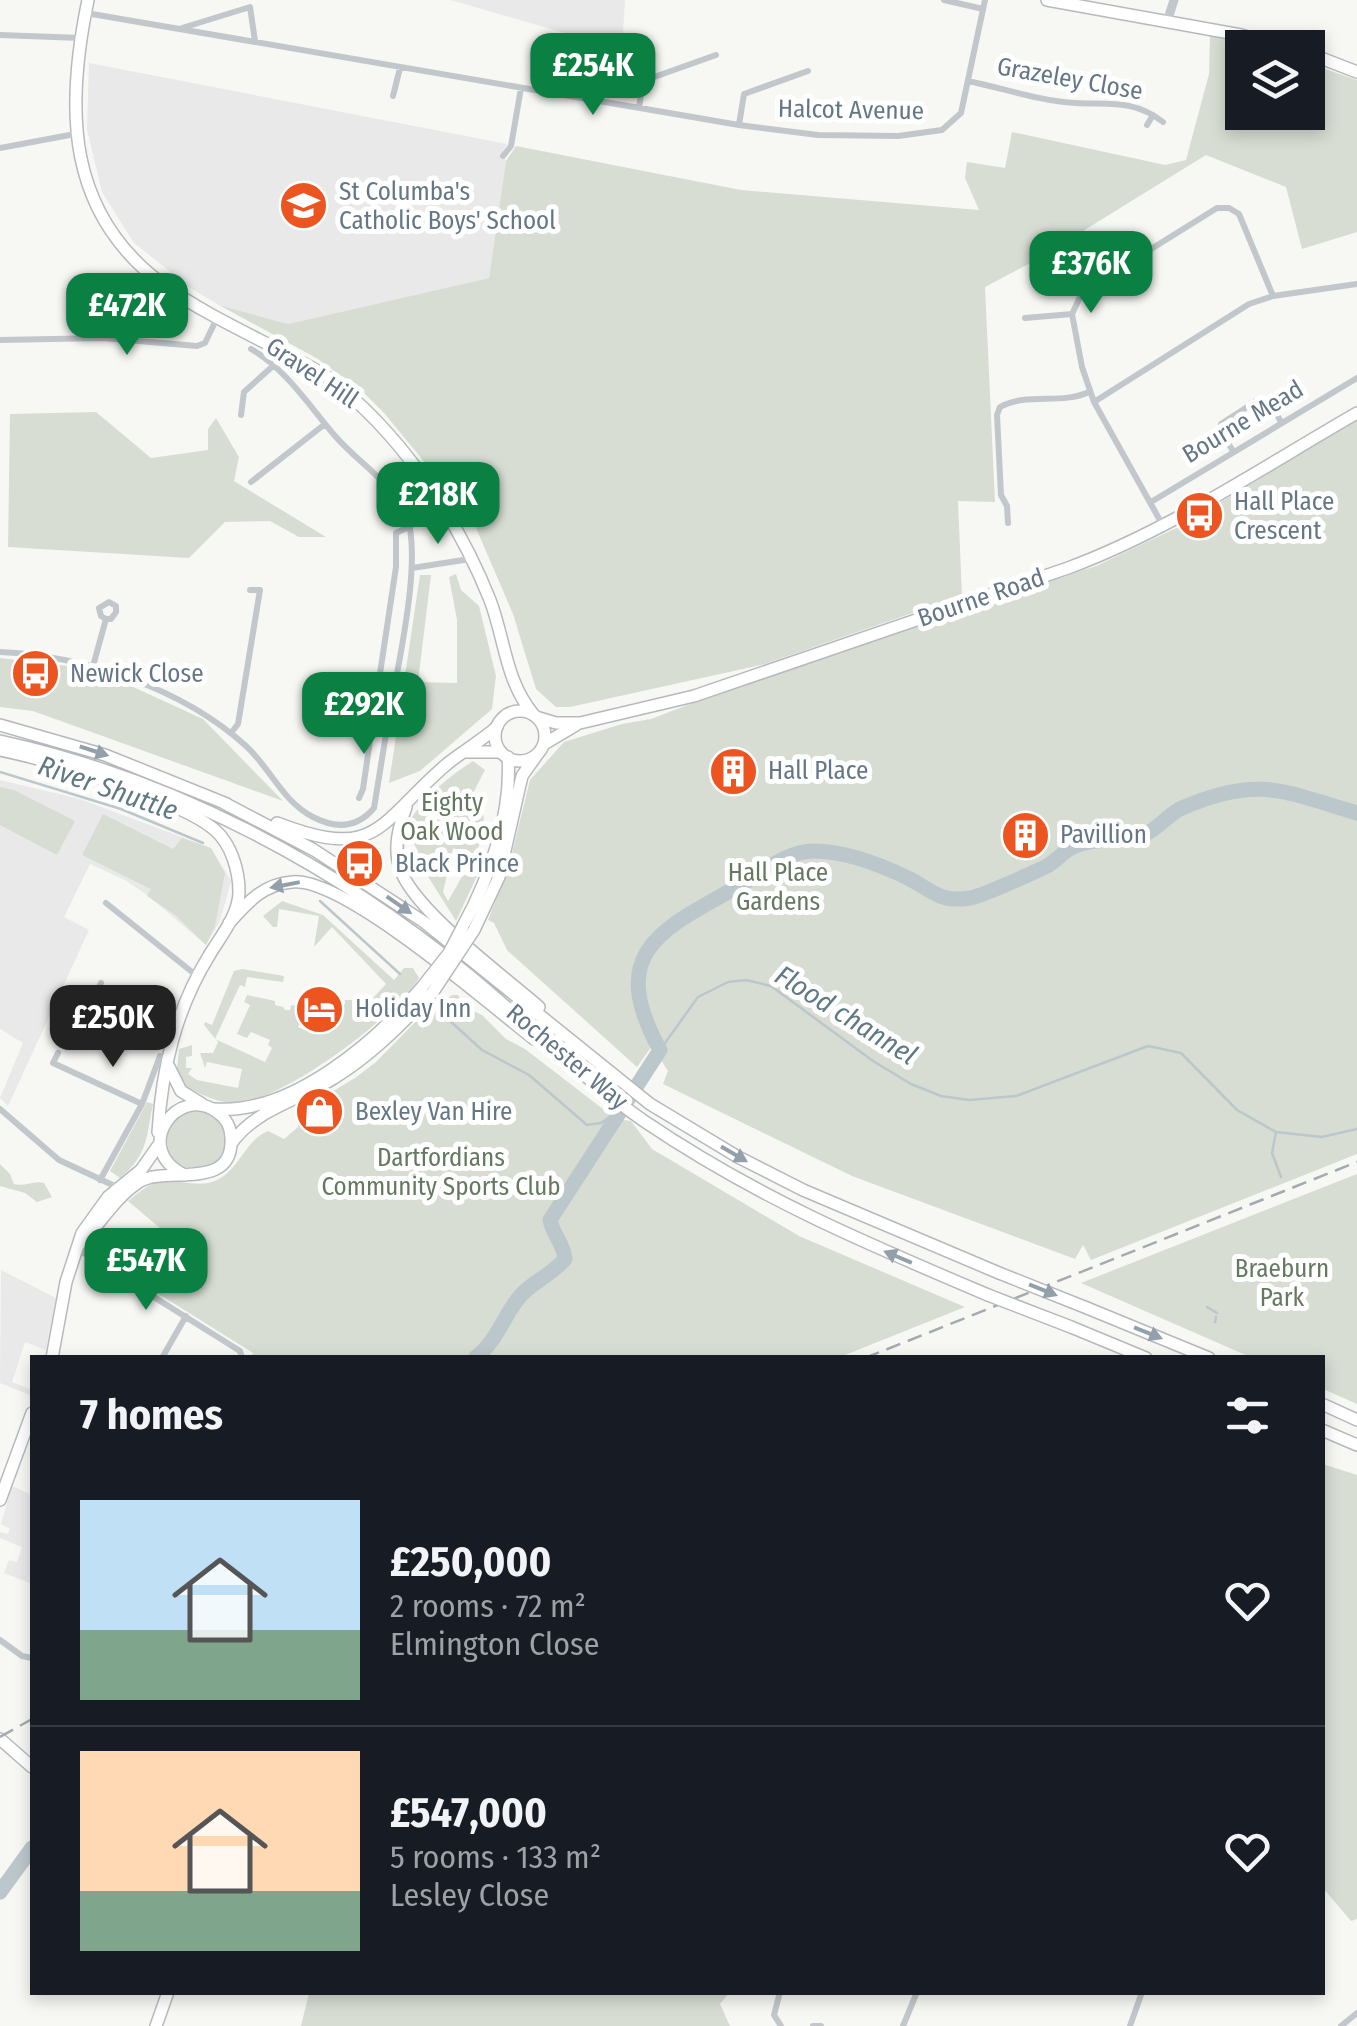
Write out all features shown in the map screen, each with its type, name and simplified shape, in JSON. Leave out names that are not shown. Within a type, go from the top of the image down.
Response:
[{"type":"main road","points":[[1047,0],[1225,34]]},
{"type":"main road","name":"Gravel Hill","points":[[86,6],[75,80],[75,134],[90,193],[113,236],[166,287],[326,376],[368,411],[426,483],[471,559],[494,613],[515,691],[534,715]]},
{"type":"main road","points":[[1325,60],[1357,72]]},
{"type":"main road","name":"Bourne Road","points":[[534,715],[556,723],[580,723],[660,706],[1068,568],[1115,550],[1162,525],[1357,413]]},
{"type":"main road","name":"Gravel Hill","points":[[507,715],[509,672]]},
{"type":"main road","points":[[0,725],[106,754],[224,803],[319,839],[335,841],[356,839],[378,829],[507,715],[519,711],[534,715],[544,727],[541,748],[522,776],[498,876],[411,1016],[336,1078],[249,1123],[215,1169],[206,1174],[158,1174],[141,1181],[114,1203],[79,1246]]},
{"type":"main road","name":"Bourne Road","points":[[541,748],[580,723]]},
{"type":"main road","points":[[468,928],[494,850],[510,778],[496,740],[497,727]]},
{"type":"main road","name":"Rochester Way","points":[[0,741],[147,786],[218,815],[311,864],[467,973],[641,1119],[772,1199],[988,1295],[1139,1355]]},
{"type":"main road","points":[[462,753],[528,759],[541,748]]},
{"type":"main road","points":[[0,750],[146,796],[201,820],[214,829],[234,860],[238,899],[229,923],[185,998],[164,1060],[160,1142],[168,1163],[184,1175]]},
{"type":"main road","name":"Rochester Way","points":[[224,803],[314,850],[378,890],[424,922],[650,1104],[738,1157],[803,1190],[1202,1355]]},
{"type":"main road","points":[[408,803],[397,845],[405,882],[414,895],[543,1010],[569,1039]]},
{"type":"main road","points":[[229,923],[256,894],[272,886],[290,882],[323,886],[422,950],[547,1050],[569,1062]]},
{"type":"main road","points":[[53,1355],[66,1282],[82,1233],[98,1208],[141,1170],[173,1113],[192,1106],[251,1109],[302,1086],[372,1038],[428,989]]},
{"type":"main road","points":[[164,1060],[181,1090],[228,1124],[232,1144]]},
{"type":"main road","points":[[1325,1405],[1357,1420]]},
{"type":"main road","points":[[0,1500],[30,1418]]},
{"type":"main road","points":[[1325,1431],[1357,1445]]},
{"type":"main road","points":[[0,1738],[30,1765]]},
{"type":"main road","points":[[156,2026],[167,1995]]},
{"type":"street","points":[[944,0],[983,10]]},
{"type":"street","name":"Halcot Avenue","points":[[86,6],[181,28],[400,67],[739,126],[818,135],[926,134],[942,130],[961,113],[985,0]]},
{"type":"street","points":[[1168,22],[1174,0]]},
{"type":"street","name":"Halcot Avenue","points":[[181,28],[250,7],[255,41]]},
{"type":"street","points":[[0,35],[80,38]]},
{"type":"street","points":[[639,108],[643,81],[716,55]]},
{"type":"street","points":[[393,96],[400,67]]},
{"type":"street","name":"Halcot Avenue","points":[[739,126],[744,94],[808,71]]},
{"type":"street","name":"Grazeley Close","points":[[968,80],[1074,103],[1141,107],[1163,122]]},
{"type":"street","points":[[503,156],[511,146],[521,88]]},
{"type":"street","points":[[1147,124],[1153,115]]},
{"type":"street","points":[[0,148],[75,134]]},
{"type":"street","points":[[1162,525],[1088,392],[1072,314],[1079,299],[1090,287],[1218,208],[1229,208],[1238,214],[1274,296]]},
{"type":"street","points":[[1094,402],[1236,310],[1274,296],[1357,284]]},
{"type":"street","points":[[1026,318],[1072,314]]},
{"type":"street","points":[[0,340],[103,338],[197,346],[205,342],[218,317]]},
{"type":"street","points":[[0,652],[93,666],[159,692],[211,719],[252,752],[286,798],[310,816],[332,825],[348,826],[366,818],[374,808],[412,568],[411,526],[395,496],[274,366],[251,349]]},
{"type":"street","points":[[241,414],[244,392],[274,366]]},
{"type":"street","name":"Bourne Mead","points":[[1150,502],[1357,378]]},
{"type":"street","points":[[1008,523],[1007,506],[1001,495],[1000,406],[1010,401],[1077,397],[1088,392]]},
{"type":"street","points":[[1233,452],[1220,430],[1222,422],[1263,398],[1281,422]]},
{"type":"street","points":[[251,482],[325,424]]},
{"type":"street","points":[[359,798],[396,567],[396,532],[411,526]]},
{"type":"street","points":[[412,568],[471,559]]},
{"type":"street","points":[[230,734],[238,724],[260,590],[250,590]]},
{"type":"street","points":[[93,666],[106,619]]},
{"type":"street","points":[[373,720],[388,722]]},
{"type":"street","points":[[106,903],[197,976]]},
{"type":"street","points":[[88,1010],[102,984]]},
{"type":"street","points":[[95,997],[171,1037]]},
{"type":"street","points":[[58,1054],[53,1063],[142,1104]]},
{"type":"street","points":[[100,1180],[164,1060]]},
{"type":"street","points":[[0,1110],[59,1160],[119,1188]]},
{"type":"street","points":[[79,1246],[241,1355]]},
{"type":"street","points":[[164,1355],[186,1316]]},
{"type":"street","points":[[0,1640],[30,1658]]},
{"type":"street","points":[[779,1995],[774,2015],[782,2026]]},
{"type":"street","points":[[903,2026],[916,1995]]},
{"type":"street","points":[[1130,2026],[1141,1995]]},
{"type":"street","points":[[1341,2026],[1357,2014]]},
{"type":"street","points":[[813,2026],[821,2026]]},
{"type":"shaded area","points":[[451,0],[625,0],[623,33],[585,39]]},
{"type":"shaded area","name":"St Columba's Catholic Boys' School","points":[[89,63],[507,144],[502,153],[506,161],[489,278],[288,324],[219,305],[134,243],[102,192],[87,129]]},
{"type":"shaded area","points":[[0,780],[80,799],[211,848],[231,881],[220,921],[206,945],[147,895],[90,864],[64,917],[89,930],[8,1106],[0,1098],[23,1043],[0,1029]]},
{"type":"shaded area","points":[[1,1270],[56,1298],[46,1350],[25,1342],[12,1382],[30,1389],[30,1395],[0,1383]]},
{"type":"shaded area","points":[[12,1486],[30,1494],[30,1583],[4,1573],[9,1560],[17,1562],[22,1547],[0,1538],[0,1532],[8,1534],[10,1529],[1,1524]]},
{"type":"green space","points":[[1210,36],[1225,39],[1225,130],[1325,130],[1325,69],[1357,80],[1357,232],[1302,249],[1286,187],[1206,155],[985,287],[995,502],[958,501],[962,596],[761,665],[556,707],[536,689],[513,614],[473,521],[384,413],[318,359],[219,305],[288,324],[489,278],[506,161],[516,146],[741,190],[979,210],[965,178],[967,162],[1005,168],[1012,132],[1165,165],[1186,160],[1209,74]]},
{"type":"green space","points":[[96,412],[151,458],[208,450],[208,429],[216,418],[239,457],[234,481],[326,537],[299,537],[270,521],[225,522],[189,558],[8,547],[10,414]]},
{"type":"green space","name":"Hall Place Gardens","points":[[1357,419],[1357,1154],[1091,1260],[1083,1245],[1075,1259],[852,1176],[663,1084],[668,1071],[652,1046],[637,1067],[507,950],[494,923],[488,920],[508,869],[530,780],[564,742],[651,719],[763,676],[1096,566],[1185,524]]},
{"type":"green space","name":"Eighty Oak Wood","points":[[456,574],[461,590],[479,606],[496,676],[492,709],[420,771],[389,783],[420,575],[431,575],[418,682],[457,683],[457,620],[449,577]]},
{"type":"green space","points":[[0,658],[94,669],[203,719],[283,801],[33,711],[0,707]]},
{"type":"green space","name":"Eighty Oak Wood","points":[[473,761],[485,770],[473,793],[484,825],[475,858],[453,848],[443,892],[448,901],[463,875],[477,876],[456,921],[427,875],[407,826],[436,789]]},
{"type":"green space","points":[[0,787],[14,790],[75,821],[57,855],[0,825]]},
{"type":"green space","points":[[103,814],[173,849],[182,838],[211,848],[225,873],[215,926],[206,945],[175,915],[147,896],[151,889],[82,855]]},
{"type":"green space","points":[[282,901],[323,915],[394,980],[404,968],[413,968],[419,978],[387,1014],[335,1055],[307,1074],[254,1099],[221,1101],[183,1085],[177,1068],[179,1049],[192,1045],[192,1056],[186,1057],[186,1068],[192,1068],[188,1074],[197,1080],[238,1088],[242,1069],[207,1062],[205,1068],[200,1053],[213,1053],[216,1039],[265,1062],[272,1048],[268,1045],[270,1040],[251,1032],[247,1038],[237,1034],[250,1005],[244,1002],[247,995],[275,1001],[285,1010],[290,1010],[291,1005],[303,1007],[305,1014],[298,1027],[314,1034],[318,1023],[331,1016],[336,1004],[371,1000],[386,984],[332,927],[314,947],[319,916],[279,909],[277,927],[273,927],[263,916]]},
{"type":"green space","points":[[234,971],[284,976],[283,982],[247,977],[215,1039],[204,1025],[212,1025]]},
{"type":"green space","name":"Dartfordians Community Sports Club","points":[[458,995],[467,1008],[482,1015],[506,1039],[525,1049],[616,1119],[631,1121],[652,1149],[799,1236],[965,1307],[845,1355],[252,1355],[130,1276],[167,1234],[128,1201],[155,1183],[201,1184],[217,1180],[232,1169],[260,1135],[268,1131],[284,1139],[298,1127],[298,1112],[355,1078],[434,1003],[441,1004]]},
{"type":"green space","points":[[147,1102],[153,1104],[144,1145],[136,1162],[120,1178],[110,1171]]},
{"type":"green space","points":[[196,1111],[217,1119],[225,1140],[217,1161],[196,1169],[175,1161],[167,1140],[175,1119]]},
{"type":"green space","points":[[0,1164],[14,1184],[44,1183],[52,1197],[37,1202],[25,1193],[0,1186]]},
{"type":"green space","name":"Braeburn Park","points":[[1357,1174],[1357,1404],[1325,1390],[1325,1355],[1245,1355],[1081,1283]]},
{"type":"green space","points":[[1325,1465],[1357,1475],[1357,1919],[1351,1921],[1325,1890]]},
{"type":"green space","points":[[309,1995],[727,1995],[720,2004],[730,2026],[301,2026]]},
{"type":"waterway","name":"River Shuttle","points":[[0,772],[121,809],[203,843]]},
{"type":"waterway","points":[[478,1355],[522,1294],[565,1259],[550,1220],[660,1050],[638,989],[640,967],[665,931],[686,916],[775,864],[804,852],[838,853],[862,859],[937,895],[960,899],[1031,874],[1080,844],[1145,834],[1182,808],[1231,792],[1251,789],[1289,793],[1357,813]]},
{"type":"waterway","name":"River Shuttle","points":[[320,901],[400,974]]},
{"type":"waterway","name":"Flood channel","points":[[660,1050],[698,997],[728,982],[746,980],[771,986],[873,1061],[911,1084],[941,1096],[969,1100],[1016,1096],[1148,1046],[1181,1053],[1237,1110],[1276,1132],[1322,1137],[1357,1129]]},
{"type":"waterway","name":"River Shuttle","points":[[449,1020],[482,1050],[529,1075],[587,1125],[601,1123],[621,1109]]},
{"type":"waterway","points":[[1276,1132],[1272,1153],[1281,1177]]},
{"type":"waterway","points":[[1207,1307],[1217,1313]]},
{"type":"waterway","points":[[1215,1322],[1216,1317]]},
{"type":"waterway","points":[[0,1892],[30,1851]]},
{"type":"railway","points":[[873,1355],[1357,1162]]},
{"type":"railway","points":[[0,1737],[30,1720]]},
{"type":"place","name":"St Columba's Catholic Boys' School","points":[[304,206]]},
{"type":"place","name":"Hall Place Crescent","points":[[1199,516]]},
{"type":"place","name":"Newick Close","points":[[35,674]]},
{"type":"place","name":"Hall Place","points":[[733,771]]},
{"type":"place","name":"Pavillion","points":[[1025,835]]},
{"type":"place","name":"Black Prince","points":[[360,864]]},
{"type":"place","name":"Holiday Inn","points":[[320,1009]]},
{"type":"place","name":"Bexley Van Hire","points":[[320,1112]]}]
